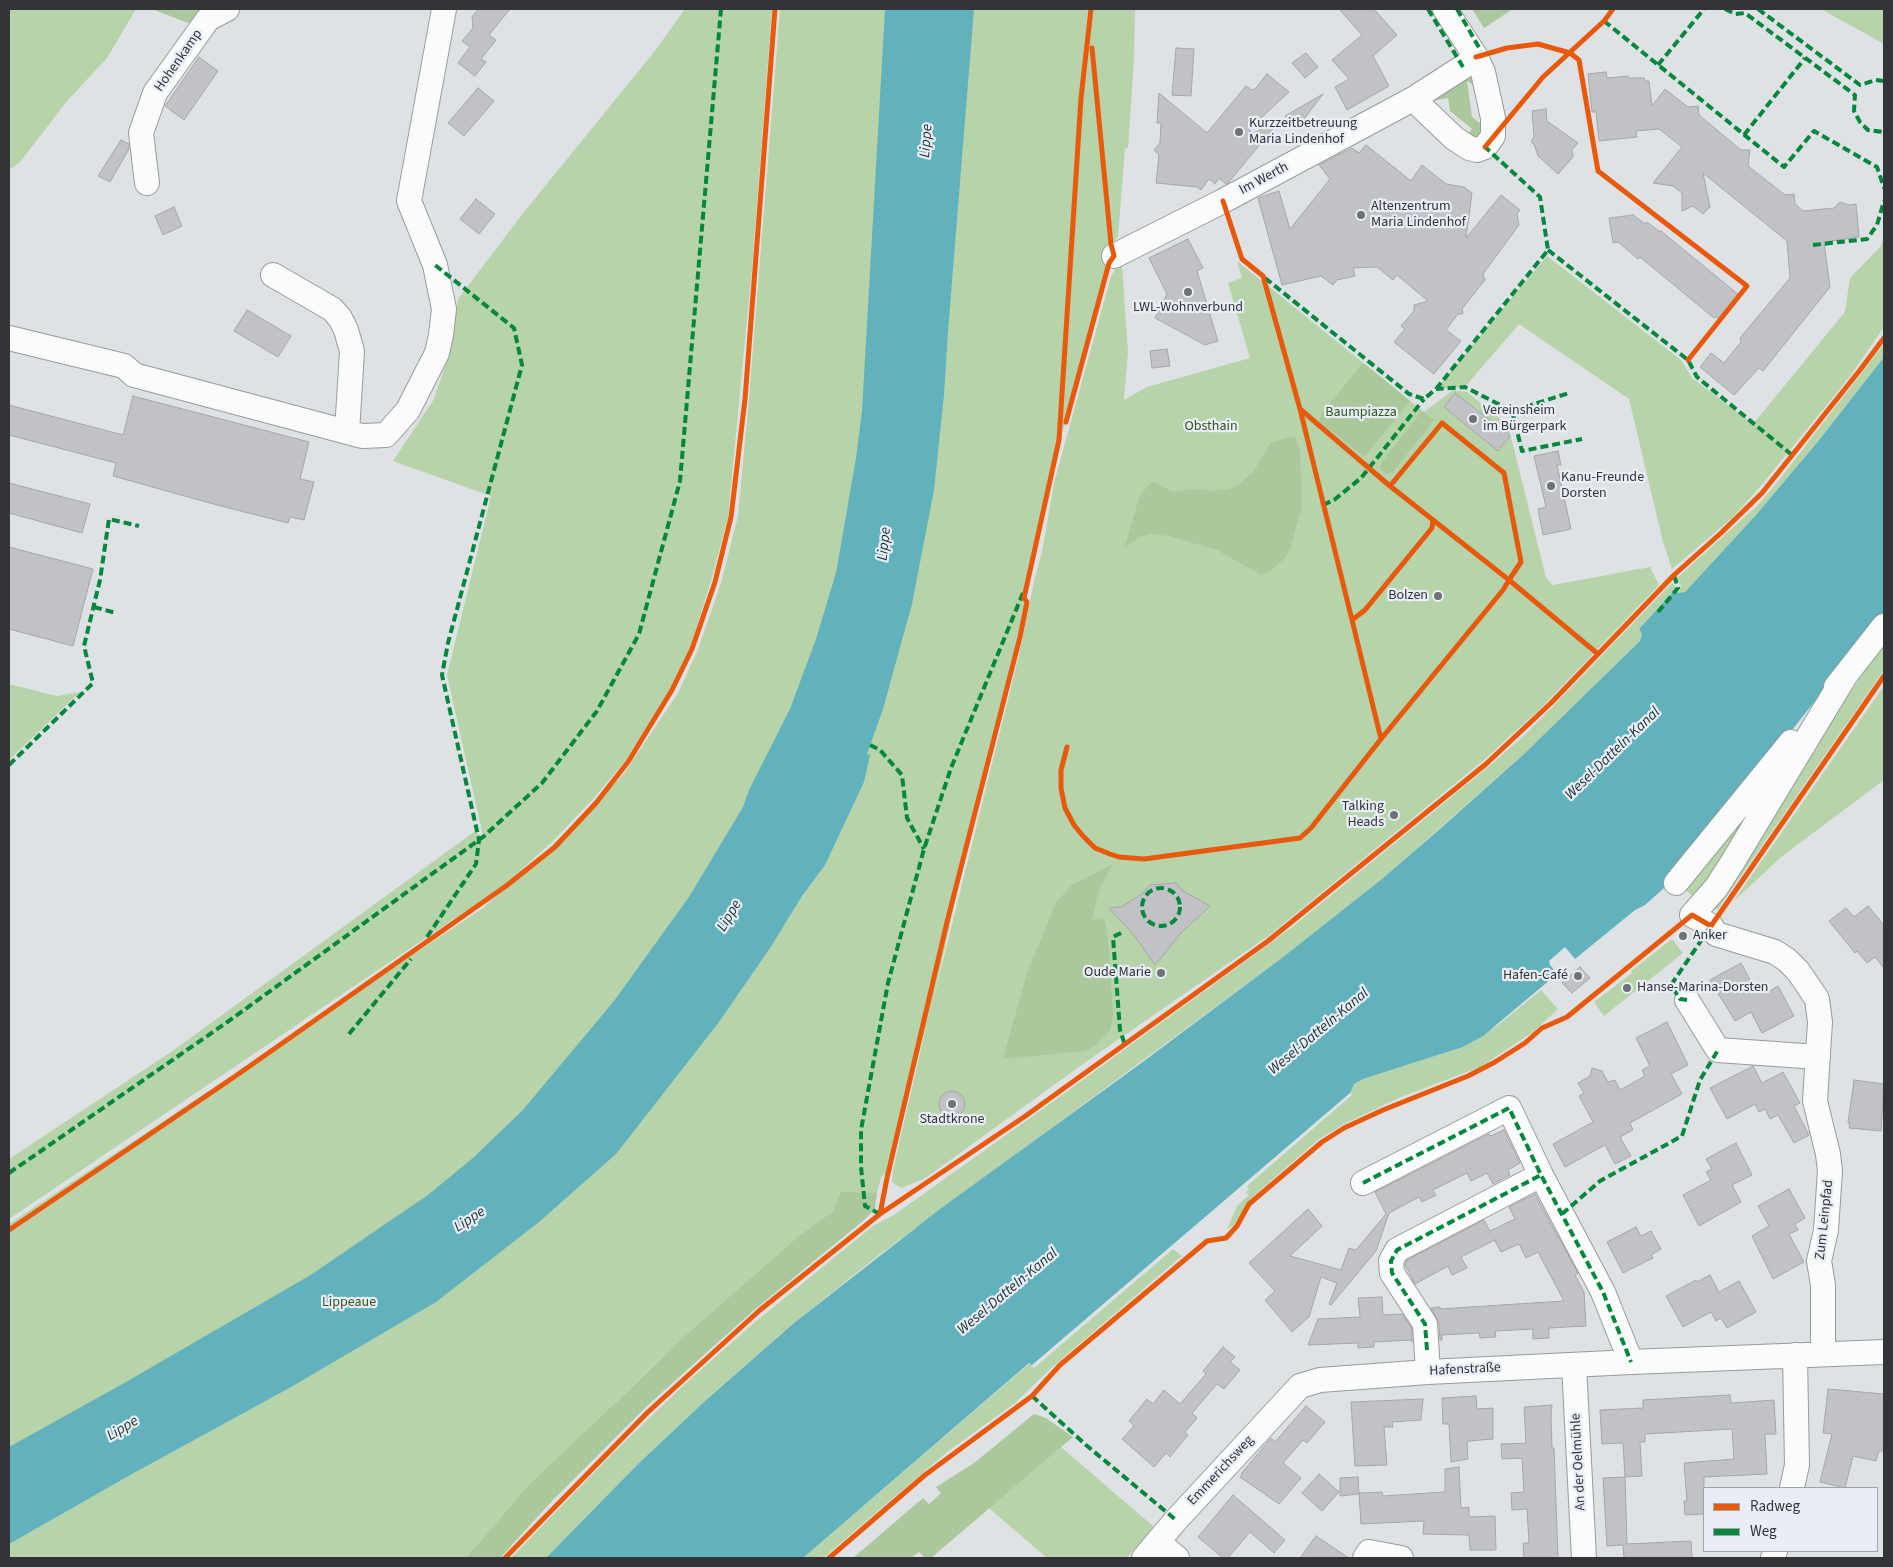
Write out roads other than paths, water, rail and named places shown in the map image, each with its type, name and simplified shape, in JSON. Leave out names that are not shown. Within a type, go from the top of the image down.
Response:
[{"type":"street","name":"Hohenkamp","points":[[147,183],[141,133],[155,93],[208,19],[227,9]]},
{"type":"street","points":[[9,338],[124,366],[134,375],[362,436],[386,435],[408,410],[437,353],[444,308],[435,265],[409,201],[444,9]]},
{"type":"street","points":[[1413,99],[1465,146],[1477,150],[1485,147],[1493,136],[1492,118],[1483,72],[1476,57],[1446,9]]},
{"type":"street","name":"Im Werth","points":[[1114,256],[1223,201],[1413,99],[1476,57]]},
{"type":"street","points":[[273,276],[332,309],[340,318],[346,330],[352,352],[347,432]]},
{"type":"street","points":[[1676,883],[1884,626]]},
{"type":"street","name":"Zum Leinpfad","points":[[1823,1353],[1824,1285],[1819,1261],[1826,1230],[1830,1171],[1828,1154],[1815,1101],[1820,1022],[1817,998],[1798,971],[1775,952],[1716,934],[1711,926],[1692,915],[1716,888],[1845,676]]},
{"type":"street","points":[[1687,1000],[1718,1050],[1818,1058]]},
{"type":"street","points":[[1363,1183],[1510,1108],[1541,1175],[1603,1292],[1631,1362]]},
{"type":"street","name":"Hafenstraße","points":[[1428,1361],[1425,1324],[1392,1273],[1391,1261],[1397,1250],[1541,1175]]},
{"type":"street","name":"Hafenstraße","points":[[1300,1386],[1320,1380],[1428,1361],[1574,1365],[1795,1356],[1823,1353],[1884,1352]]},
{"type":"street","points":[[1792,1487],[1797,1465],[1795,1356]]},
{"type":"street","name":"An der Oelmühle","points":[[1574,1365],[1584,1558]]},
{"type":"street","name":"Emmerichsweg","points":[[1151,1550],[1176,1520],[1300,1386]]},
{"type":"street","points":[[1151,1550],[1178,1558]]},
{"type":"street","points":[[1365,1558],[1369,1552],[1401,1558]]},
{"type":"water","name":"Lippe","points":[[885,9],[974,9],[944,395],[934,490],[912,604],[883,709],[867,754],[870,755],[864,782],[825,865],[802,896],[770,948],[719,1022],[616,1154],[539,1222],[436,1302],[291,1387],[9,1544],[9,1447],[309,1276],[428,1195],[473,1158],[522,1111],[614,1001],[689,897],[743,807],[749,790],[790,709],[816,639],[836,573],[856,458],[862,411]]},
{"type":"water","name":"Wesel-Datteln-Kanal","points":[[1884,357],[1884,614],[1673,880],[1645,905],[1635,910],[1575,959],[1565,947],[1549,961],[1557,974],[1483,1036],[1463,1047],[1363,1079],[1354,1084],[1350,1093],[1032,1365],[1029,1363],[803,1558],[546,1558],[638,1464],[704,1402],[794,1323],[940,1209],[1140,1064],[1283,957],[1382,879],[1524,754],[1640,641],[1642,634],[1639,629],[1675,590],[1678,593],[1685,592],[1756,515],[1820,439]]},
{"type":"place","name":"Kurzzeitbetreuung Maria Lindenhof","points":[[1239,132]]},
{"type":"place","name":"Altenzentrum Maria Lindenhof","points":[[1361,215]]},
{"type":"place","name":"LWL-Wohnverbund","points":[[1188,292]]},
{"type":"place","name":"Vereinsheim im Bürgerpark","points":[[1473,419]]},
{"type":"place","name":"Kanu-Freunde Dorsten","points":[[1551,486]]},
{"type":"place","name":"Bolzen","points":[[1438,596]]},
{"type":"place","name":"Talking Heads","points":[[1394,815]]},
{"type":"place","name":"Anker","points":[[1683,936]]},
{"type":"place","name":"Oude Marie","points":[[1161,973]]},
{"type":"place","name":"Hafen-Café","points":[[1578,976]]},
{"type":"place","name":"Hanse-Marina-Dorsten","points":[[1627,988]]},
{"type":"place","name":"Stadtkrone","points":[[952,1104]]},
{"type":"park label","name":"Baumpiazza","points":[[1361,413]]},
{"type":"park label","name":"Obsthain","points":[[1211,427]]},
{"type":"park label","name":"Lippeaue","points":[[349,1303]]}]
